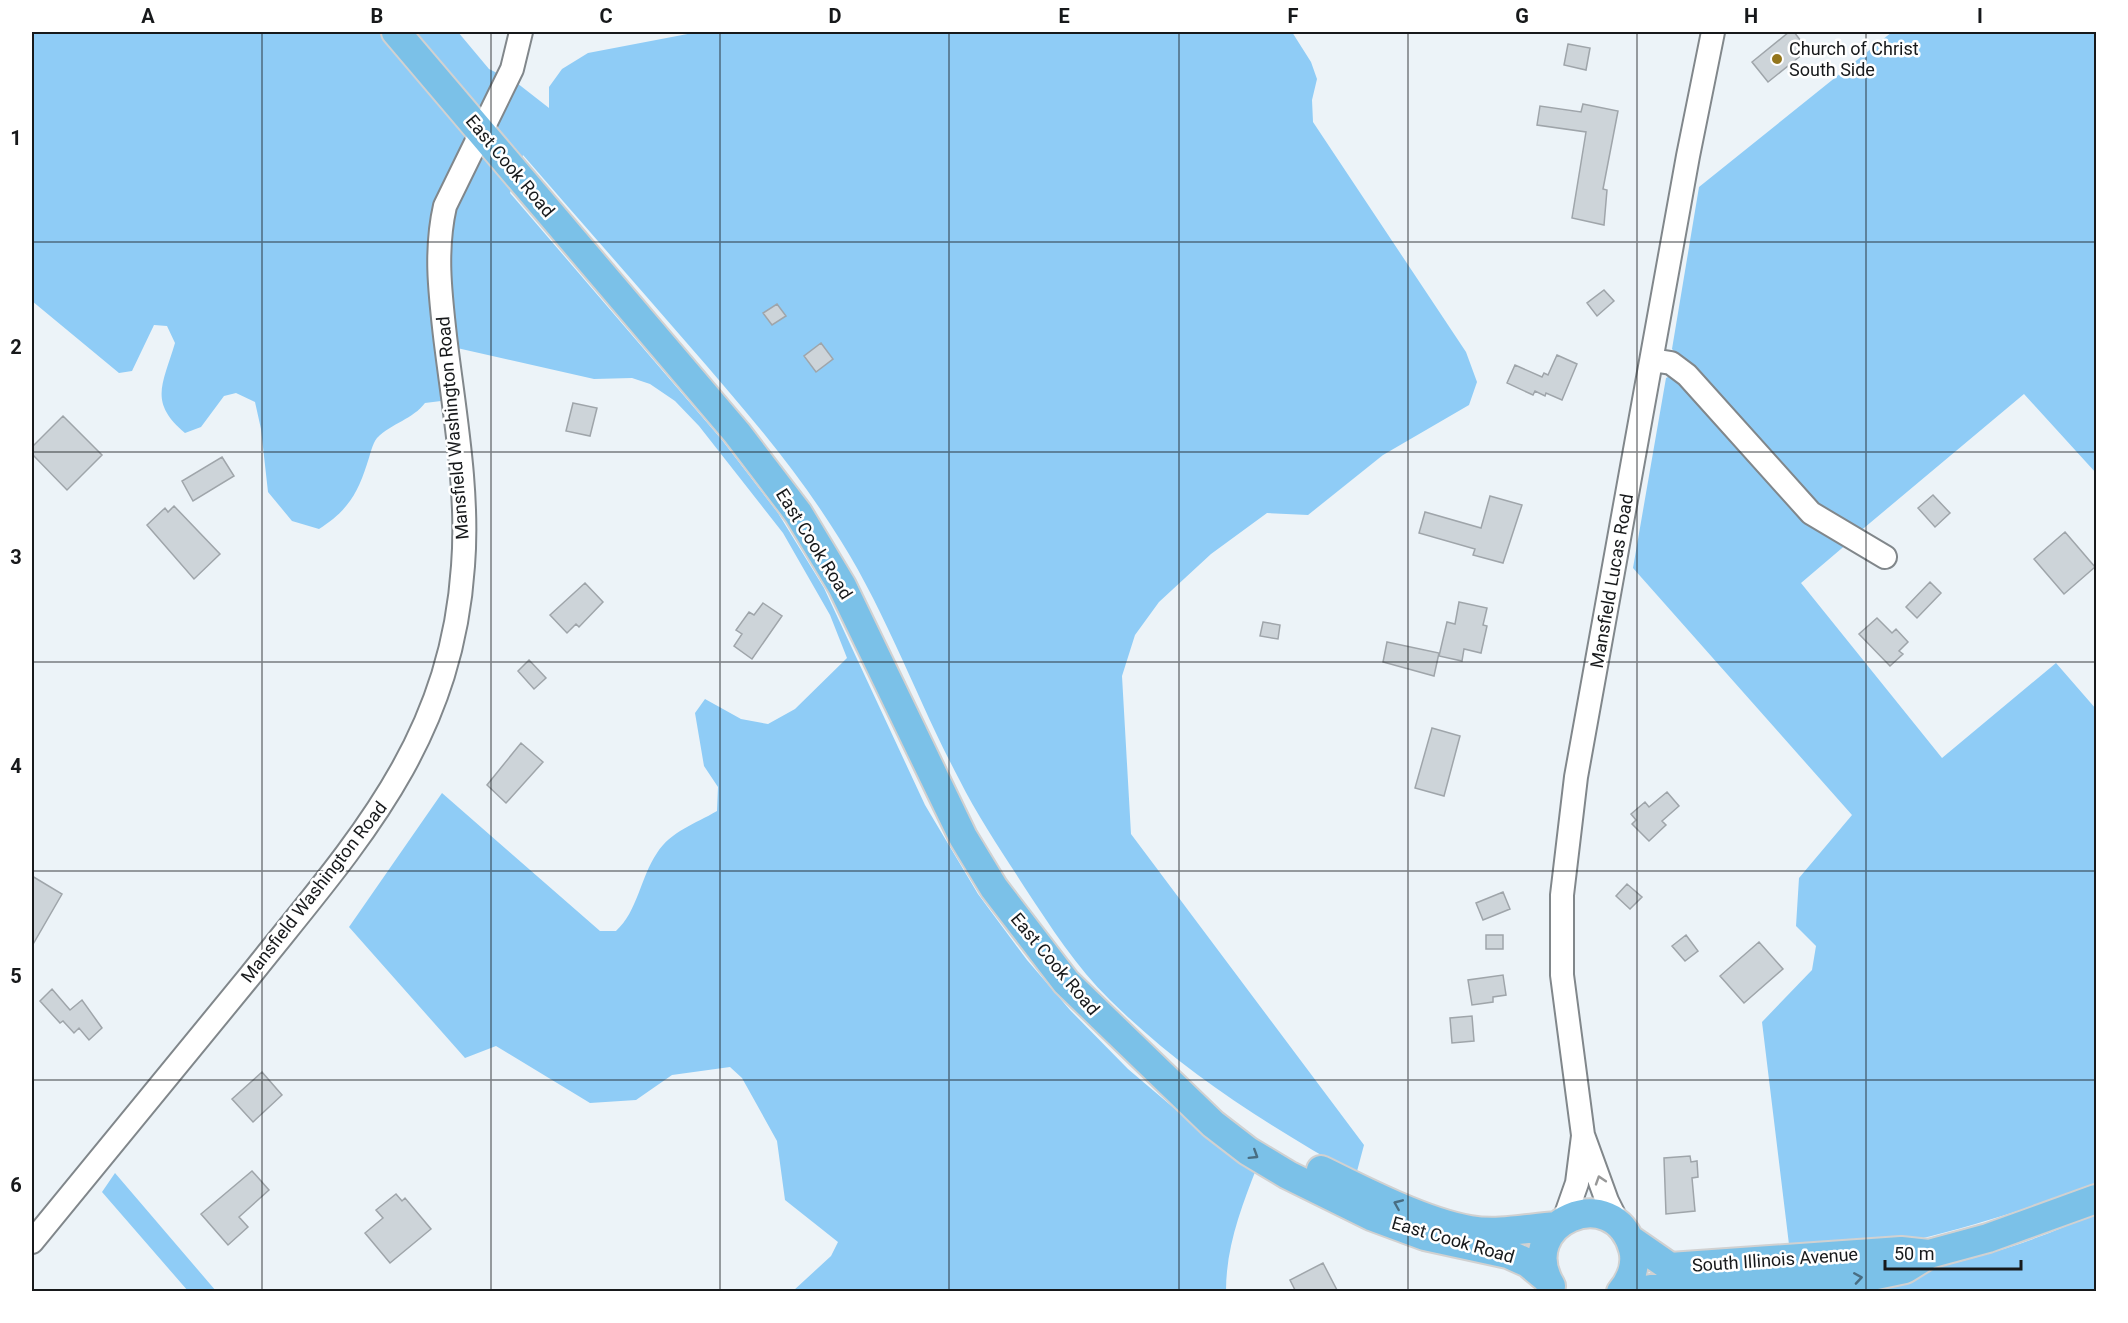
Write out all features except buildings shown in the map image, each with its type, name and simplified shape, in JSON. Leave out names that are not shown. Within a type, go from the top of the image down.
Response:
[{"type":"main road","name":"East Cook Road","points":[[396,32],[723,416],[792,504],[842,586],[940,793],[994,888],[1066,982],[1140,1057],[1178,1089],[1213,1124],[1248,1151],[1327,1196],[1371,1216],[1425,1236],[1508,1254],[1528,1263],[1552,1287]]},
{"type":"main road","name":"East Cook Road","points":[[1178,1089],[1303,1161],[1348,1184],[1434,1220],[1470,1230],[1498,1231],[1560,1223],[1578,1214],[1592,1213],[1607,1217],[1625,1232]]},
{"type":"main road","name":"South Illinois Avenue","points":[[1633,1292],[1681,1284],[1772,1287],[1857,1279],[1905,1269],[1929,1254],[1989,1238],[2097,1199]]},
{"type":"main road","points":[[1552,1287],[1543,1250],[1560,1223]]},
{"type":"main road","points":[[1621,1292],[1628,1284],[1634,1270],[1635,1254],[1625,1232]]},
{"type":"main road","name":"South Illinois Avenue","points":[[1625,1232],[1670,1267],[1901,1251],[1929,1254]]},
{"type":"street","name":"Mansfield Washington Road","points":[[32,1242],[157,1092],[352,849],[390,794],[423,729],[448,659],[464,564],[459,457],[440,286],[440,229],[445,206],[512,69],[521,32]]},
{"type":"street","name":"Mansfield Lucas Road","points":[[1625,1232],[1607,1201],[1583,1135],[1562,975],[1565,863],[1576,777],[1713,32]]},
{"type":"street","points":[[1652,360],[1671,363],[1687,375],[1811,513],[1885,557]]},
{"type":"street","name":"Mansfield Lucas Road","points":[[1560,1223],[1577,1183],[1583,1135]]},
{"type":"shaded area","points":[[32,32],[381,32],[434,94],[411,32],[458,32],[489,69],[517,83],[549,108],[549,87],[562,69],[588,53],[698,32],[1292,32],[1311,62],[1317,79],[1312,100],[1313,122],[1466,352],[1477,382],[1469,405],[1383,455],[1308,515],[1267,513],[1211,554],[1159,602],[1135,635],[1122,676],[1131,834],[1364,1145],[1356,1175],[1258,1117],[1196,1074],[1138,1026],[1086,974],[1044,917],[974,807],[943,748],[868,588],[816,503],[744,410],[523,155],[510,193],[722,440],[778,513],[824,588],[925,805],[978,894],[1027,960],[1070,1010],[1128,1069],[1195,1126],[1257,1167],[1232,1243],[1226,1291],[793,1291],[831,1256],[838,1242],[785,1200],[777,1141],[742,1078],[730,1067],[672,1075],[636,1100],[590,1103],[496,1046],[465,1058],[349,927],[442,793],[600,931],[616,931],[629,914],[651,863],[663,845],[676,833],[717,811],[718,787],[704,766],[695,713],[705,699],[741,719],[768,724],[795,709],[847,658],[830,615],[783,533],[699,426],[675,401],[650,384],[632,378],[594,379],[457,348],[438,352],[441,401],[425,403],[415,413],[377,438],[355,493],[337,516],[319,529],[292,521],[268,492],[261,429],[255,402],[236,393],[224,396],[201,427],[185,433],[166,412],[162,402],[163,381],[175,343],[167,326],[154,325],[132,371],[119,373],[32,301]]},
{"type":"shaded area","points":[[1892,32],[2096,32],[2096,473],[2024,394],[1858,533],[1813,505],[1672,349],[1699,187]]},
{"type":"shaded area","points":[[1674,374],[1848,543],[1801,583],[1942,758],[2056,663],[2096,709],[2096,1183],[2021,1210],[1908,1242],[1791,1261],[1762,1022],[1812,970],[1816,946],[1796,926],[1799,878],[1852,815],[1633,568],[1666,378]]},
{"type":"shaded area","points":[[115,1173],[216,1291],[188,1291],[102,1192]]},
{"type":"shaded area","points":[[2096,1213],[2096,1288],[2092,1291],[1798,1292],[1876,1280],[1950,1264],[2023,1243]]},
{"type":"place","name":"Church of Christ South Side","points":[[1777,59]]}]
